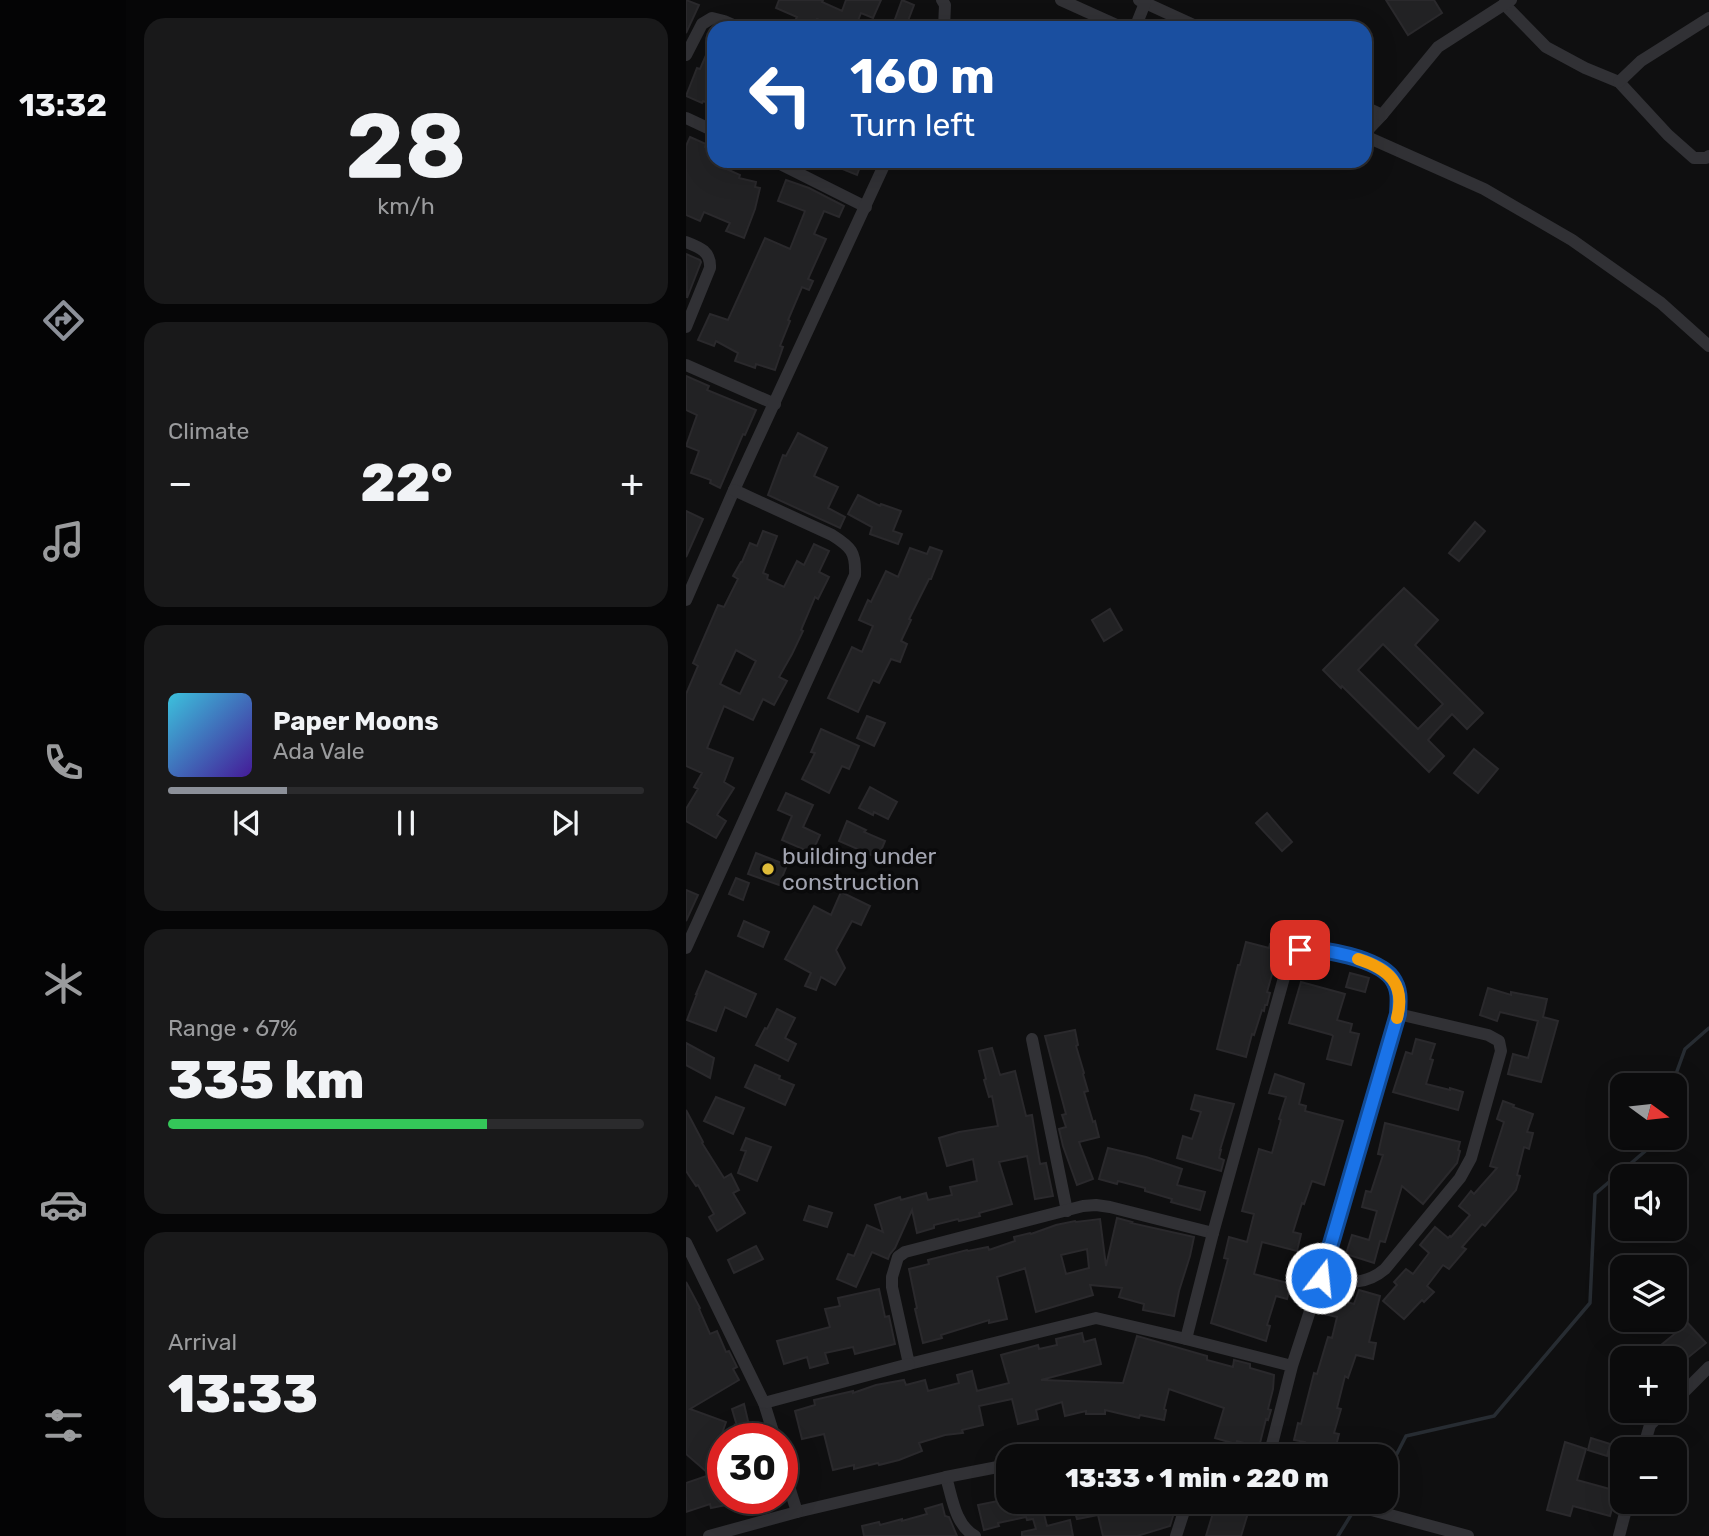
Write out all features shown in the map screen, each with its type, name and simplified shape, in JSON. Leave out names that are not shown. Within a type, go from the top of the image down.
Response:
[{"type":"street","points":[[942,0],[945,5],[945,21]]},
{"type":"street","points":[[1060,0],[1107,21]]},
{"type":"street","points":[[1137,21],[1142,1],[1164,5],[1189,21]]},
{"type":"street","points":[[1372,127],[1438,47],[1508,2],[1546,47],[1619,82],[1668,135],[1695,158],[1709,156]]},
{"type":"street","points":[[686,55],[702,24],[712,18],[724,21]]},
{"type":"street","points":[[1619,82],[1641,61],[1709,18]]},
{"type":"street","points":[[1372,110],[1382,115]]},
{"type":"street","points":[[686,118],[707,128]]},
{"type":"street","points":[[1372,138],[1484,189],[1572,240],[1661,303],[1709,346]]},
{"type":"street","points":[[789,168],[866,207]]},
{"type":"street","points":[[686,600],[883,168]]},
{"type":"street","points":[[686,242],[702,249],[709,256],[710,262],[686,327]]},
{"type":"street","points":[[686,365],[775,404]]},
{"type":"street","points":[[686,948],[855,575],[855,558],[846,544],[734,490]]},
{"type":"street","points":[[1186,1339],[1291,956],[1295,952],[1308,949],[1349,956],[1373,964],[1391,976],[1400,994],[1398,1014],[1321,1278],[1292,1366],[1272,1444]]},
{"type":"street","points":[[1321,1278],[1346,1282],[1366,1281],[1377,1276],[1460,1178],[1471,1158],[1501,1051],[1499,1041],[1488,1035],[1398,1014]]},
{"type":"street","points":[[1032,1039],[1066,1211]]},
{"type":"street","points":[[909,1364],[892,1287],[898,1257],[905,1252],[1083,1206],[1096,1205],[1213,1233]]},
{"type":"street","points":[[688,1250],[764,1403],[770,1423]]},
{"type":"street","points":[[764,1403],[1096,1318],[1292,1366]]},
{"type":"street","points":[[1687,1389],[1709,1367]]},
{"type":"street","points":[[798,1512],[996,1467]]},
{"type":"street","points":[[946,1477],[961,1523],[975,1536]]},
{"type":"street","points":[[709,1536],[790,1514]]},
{"type":"street","points":[[1176,1536],[1183,1514]]},
{"type":"street","points":[[1386,1514],[1468,1536]]},
{"type":"street","points":[[1619,1536],[1625,1514]]},
{"type":"building","points":[[686,0],[699,5],[686,33]]},
{"type":"building","points":[[779,0],[823,0],[822,2],[842,11],[846,0],[881,0],[873,18],[861,13],[858,21],[795,21],[797,17],[776,8]]},
{"type":"building","points":[[902,0],[914,5],[908,21],[894,21]]},
{"type":"building","points":[[1386,0],[1434,0],[1442,13],[1408,35]]},
{"type":"building","points":[[707,53],[707,102],[686,96],[697,68],[700,69]]},
{"type":"building","points":[[690,137],[706,144],[707,168],[724,168],[740,175],[739,178],[756,182],[755,187],[760,188],[744,238],[726,231],[730,223],[704,212],[700,221],[686,215],[686,146]]},
{"type":"building","points":[[840,168],[860,168],[857,175]]},
{"type":"building","points":[[786,180],[809,188],[844,206],[839,217],[824,211],[814,234],[826,239],[808,279],[813,281],[809,290],[802,287],[788,320],[790,321],[780,346],[783,347],[775,370],[756,364],[755,368],[735,361],[738,353],[716,341],[714,346],[698,340],[710,314],[728,320],[765,238],[790,249],[805,211],[778,201]]},
{"type":"building","points":[[686,254],[701,262],[687,298]]},
{"type":"building","points":[[686,376],[709,386],[707,390],[756,410],[720,488],[710,483],[711,480],[691,473],[699,451],[686,446],[697,415],[686,410]]},
{"type":"building","points":[[798,433],[827,448],[814,476],[838,487],[828,508],[845,517],[840,528],[768,495],[783,455],[786,456]]},
{"type":"building","points":[[858,495],[880,506],[881,504],[901,511],[893,531],[902,534],[898,544],[870,534],[872,527],[848,514]]},
{"type":"building","points":[[686,511],[703,519],[686,557]]},
{"type":"building","points":[[1475,522],[1485,531],[1459,561],[1449,553]]},
{"type":"building","points":[[763,531],[777,536],[763,573],[768,575],[767,579],[784,587],[797,561],[804,565],[814,544],[829,551],[819,572],[829,577],[818,599],[815,597],[801,630],[803,631],[779,677],[787,681],[774,705],[763,699],[753,720],[724,706],[707,748],[733,758],[724,782],[734,788],[717,815],[726,821],[716,838],[686,821],[686,809],[698,789],[694,787],[702,773],[686,766],[686,694],[698,666],[693,663],[718,605],[724,607],[738,579],[733,576],[750,543],[757,546]],"holes":[[[736,650],[756,661],[740,694],[720,684]]]},
{"type":"building","points":[[930,547],[942,551],[931,579],[909,619],[911,620],[901,641],[907,644],[900,662],[891,659],[879,683],[873,680],[858,712],[828,698],[852,647],[862,652],[873,626],[859,620],[886,571],[898,577],[910,548],[927,554]]},
{"type":"building","points":[[1404,588],[1438,620],[1415,645],[1483,713],[1467,729],[1452,714],[1435,732],[1428,740],[1444,756],[1429,772],[1323,670]],"holes":[[[1383,644],[1443,704],[1418,729],[1358,670]]]},
{"type":"building","points":[[1110,609],[1122,630],[1104,641],[1092,620]]},
{"type":"building","points":[[867,716],[885,723],[874,746],[857,738]]},
{"type":"building","points":[[821,729],[859,746],[849,769],[842,766],[829,793],[802,779],[815,753],[811,752]]},
{"type":"building","points":[[1474,749],[1498,769],[1478,793],[1454,773]]},
{"type":"building","points":[[870,787],[897,802],[888,819],[859,808]]},
{"type":"building","points":[[786,793],[813,805],[803,827],[820,835],[812,853],[782,840],[792,816],[778,810]]},
{"type":"building","points":[[1267,813],[1292,842],[1282,851],[1256,823]]},
{"type":"building","points":[[847,821],[885,841],[878,858],[839,841]]},
{"type":"building","name":"building under construction","points":[[756,853],[787,865],[779,885],[748,874]]},
{"type":"building","points":[[736,878],[749,883],[743,900],[729,894]]},
{"type":"building","points":[[686,890],[698,895],[686,921]]},
{"type":"building","points":[[841,892],[870,906],[861,925],[852,921],[836,950],[845,968],[835,985],[821,977],[816,990],[805,986],[811,973],[785,959],[814,906],[831,915]]},
{"type":"building","points":[[744,921],[769,932],[763,947],[738,936]]},
{"type":"building","points":[[1246,942],[1269,948],[1270,944],[1280,946],[1267,992],[1270,993],[1267,1005],[1264,1011],[1262,1010],[1254,1035],[1252,1034],[1246,1057],[1217,1049]]},
{"type":"building","points":[[706,971],[756,994],[746,1017],[725,1007],[716,1031],[687,1020]]},
{"type":"building","points":[[1350,973],[1369,978],[1365,992],[1346,987]]},
{"type":"building","points":[[1301,982],[1345,994],[1337,1020],[1352,1024],[1350,1032],[1359,1034],[1351,1065],[1327,1059],[1332,1035],[1289,1023]]},
{"type":"building","points":[[1488,988],[1511,995],[1511,992],[1547,999],[1543,1017],[1558,1021],[1541,1082],[1508,1074],[1513,1054],[1528,1058],[1538,1021],[1500,1012],[1497,1021],[1480,1015]]},
{"type":"building","points":[[777,1009],[795,1018],[785,1038],[796,1044],[788,1061],[756,1045]]},
{"type":"building","points":[[1075,1030],[1076,1046],[1088,1091],[1084,1092],[1099,1137],[1079,1142],[1093,1179],[1077,1185],[1059,1129],[1066,1127],[1062,1115],[1066,1114],[1045,1036]]},
{"type":"building","points":[[1416,1039],[1435,1044],[1426,1084],[1463,1092],[1458,1110],[1393,1092],[1406,1052],[1412,1054]]},
{"type":"building","points":[[686,1043],[714,1058],[710,1078],[686,1065]]},
{"type":"building","points":[[992,1048],[1000,1075],[1015,1071],[1026,1116],[1032,1115],[1040,1164],[1046,1163],[1053,1196],[1035,1199],[1027,1156],[999,1162],[1012,1204],[979,1213],[980,1216],[934,1225],[934,1228],[917,1233],[912,1210],[888,1259],[872,1252],[856,1287],[837,1279],[848,1254],[854,1256],[867,1225],[883,1232],[875,1205],[926,1193],[928,1200],[952,1195],[950,1187],[977,1181],[973,1159],[947,1166],[939,1138],[998,1126],[992,1096],[989,1097],[984,1080],[986,1079],[979,1051]]},
{"type":"building","points":[[755,1065],[794,1085],[785,1105],[745,1087]]},
{"type":"building","points":[[1275,1074],[1304,1084],[1299,1104],[1306,1106],[1305,1111],[1343,1121],[1324,1185],[1312,1181],[1304,1204],[1302,1203],[1293,1232],[1301,1234],[1297,1251],[1262,1242],[1254,1274],[1291,1284],[1287,1299],[1276,1296],[1267,1325],[1270,1326],[1266,1341],[1211,1323],[1228,1259],[1224,1258],[1229,1237],[1247,1242],[1254,1214],[1242,1211],[1259,1149],[1272,1153],[1281,1120],[1279,1119],[1286,1097],[1269,1093]]},
{"type":"building","points":[[1195,1095],[1234,1104],[1220,1150],[1219,1158],[1224,1160],[1221,1171],[1177,1158],[1183,1136],[1192,1139],[1201,1112],[1191,1109]]},
{"type":"building","points":[[716,1097],[744,1108],[733,1134],[704,1121]]},
{"type":"building","points":[[1503,1101],[1533,1114],[1527,1132],[1533,1133],[1529,1149],[1524,1147],[1516,1190],[1485,1226],[1482,1224],[1462,1247],[1466,1249],[1449,1269],[1443,1265],[1427,1286],[1434,1292],[1404,1319],[1383,1301],[1397,1285],[1394,1282],[1406,1269],[1413,1274],[1429,1253],[1420,1245],[1435,1227],[1448,1238],[1451,1237],[1470,1215],[1459,1206],[1471,1191],[1474,1194],[1497,1168],[1490,1166],[1504,1122],[1497,1119]]},
{"type":"building","points":[[686,1110],[702,1143],[724,1178],[731,1174],[739,1190],[733,1193],[745,1213],[717,1231],[709,1217],[714,1214],[698,1185],[696,1186],[686,1171]]},
{"type":"building","points":[[1385,1123],[1460,1142],[1460,1151],[1457,1163],[1423,1204],[1402,1186],[1385,1242],[1380,1241],[1374,1263],[1346,1254],[1352,1235],[1369,1240],[1377,1211],[1362,1207],[1366,1191],[1371,1192],[1383,1155],[1378,1154]]},
{"type":"building","points":[[746,1138],[771,1147],[757,1181],[738,1173],[746,1151],[741,1150]]},
{"type":"building","points":[[1108,1148],[1182,1169],[1177,1185],[1205,1192],[1200,1210],[1171,1202],[1172,1199],[1145,1191],[1145,1188],[1099,1179]]},
{"type":"building","points":[[809,1206],[832,1213],[827,1227],[804,1220]]},
{"type":"building","points":[[1117,1218],[1194,1237],[1174,1316],[1143,1310],[1144,1304],[1119,1297],[1122,1288],[1090,1285],[1093,1295],[1036,1312],[1025,1268],[997,1277],[1007,1319],[989,1323],[989,1320],[923,1343],[909,1269],[929,1264],[928,1260],[967,1250],[988,1247],[989,1250],[1015,1241],[1014,1237],[1056,1225],[1100,1219],[1106,1266]],"holes":[[[1087,1249],[1089,1268],[1066,1274],[1061,1255]]]},
{"type":"building","points":[[756,1246],[763,1259],[734,1273],[728,1260]]},
{"type":"building","points":[[686,1282],[710,1334],[717,1331],[726,1352],[729,1351],[737,1367],[733,1369],[739,1380],[690,1409],[726,1422],[707,1423],[707,1472],[686,1454]]},
{"type":"building","points":[[879,1289],[895,1344],[855,1354],[853,1347],[825,1353],[828,1363],[810,1368],[807,1357],[784,1364],[777,1341],[830,1327],[825,1309],[840,1306],[838,1298]]},
{"type":"building","points":[[1359,1290],[1380,1296],[1369,1342],[1376,1343],[1373,1359],[1356,1355],[1348,1378],[1345,1376],[1337,1408],[1341,1409],[1334,1433],[1339,1434],[1336,1444],[1304,1444],[1294,1440],[1298,1423],[1301,1424],[1314,1373],[1317,1374],[1328,1337],[1332,1338],[1337,1317],[1320,1313],[1324,1296],[1354,1304]]},
{"type":"building","points":[[1687,1322],[1706,1343],[1687,1358],[1687,1346],[1660,1346],[1677,1332],[1687,1332]]},
{"type":"building","points":[[1082,1333],[1084,1342],[1095,1339],[1101,1364],[1041,1380],[1123,1383],[1137,1336],[1207,1356],[1207,1360],[1233,1367],[1234,1360],[1250,1364],[1250,1368],[1274,1375],[1268,1409],[1271,1410],[1260,1444],[1237,1441],[1236,1444],[1215,1438],[1224,1408],[1169,1389],[1164,1420],[1140,1415],[1139,1418],[1105,1410],[1105,1414],[1086,1414],[1086,1411],[1065,1416],[1062,1402],[1036,1410],[1038,1419],[1018,1424],[1012,1399],[979,1406],[983,1425],[962,1430],[963,1433],[919,1443],[922,1451],[899,1460],[854,1469],[854,1465],[833,1470],[824,1434],[802,1439],[795,1411],[815,1405],[814,1400],[904,1380],[906,1385],[925,1380],[928,1391],[959,1383],[957,1375],[972,1371],[977,1391],[1009,1383],[1001,1355],[1038,1345],[1039,1349],[1057,1345],[1056,1339]]},
{"type":"building","points":[[744,1404],[748,1423],[736,1423],[732,1409]]},
{"type":"building","points":[[1591,1438],[1610,1444],[1607,1456],[1588,1450]]},
{"type":"building","points":[[1565,1442],[1586,1449],[1577,1480],[1610,1489],[1610,1516],[1573,1506],[1570,1516],[1547,1510]]},
{"type":"building","points":[[707,1476],[707,1505],[686,1512],[686,1483]]},
{"type":"building","points":[[996,1501],[996,1514],[1044,1514],[1047,1526],[1070,1520],[1073,1536],[1022,1536],[1022,1532],[1036,1529],[1033,1519],[1027,1520],[1026,1517],[998,1523],[999,1526],[984,1530],[978,1505]]},
{"type":"building","points":[[942,1504],[945,1516],[949,1517],[957,1536],[864,1536],[862,1526],[902,1521],[927,1514],[925,1509]]},
{"type":"building","points":[[1076,1514],[1173,1516],[1170,1526],[1137,1536],[1103,1536],[1098,1515],[1077,1519]]},
{"type":"building","points":[[1213,1514],[1248,1514],[1241,1536],[1206,1536]]},
{"type":"waterway","points":[[1676,1073],[1685,1049],[1709,1028]]},
{"type":"waterway","points":[[1398,1452],[1406,1436],[1494,1416],[1590,1303],[1595,1194],[1646,1150]]},
{"type":"waterway","points":[[1338,1536],[1351,1515]]},
{"type":"slow traffic","points":[[1358,959],[1373,964],[1391,976],[1400,994],[1397,1018]]},
{"type":"place","name":"building under construction","points":[[768,869]]},
{"type":"route","points":[[1300,950],[1318,950],[1373,964],[1391,976],[1400,994],[1398,1014],[1321,1278]]}]
